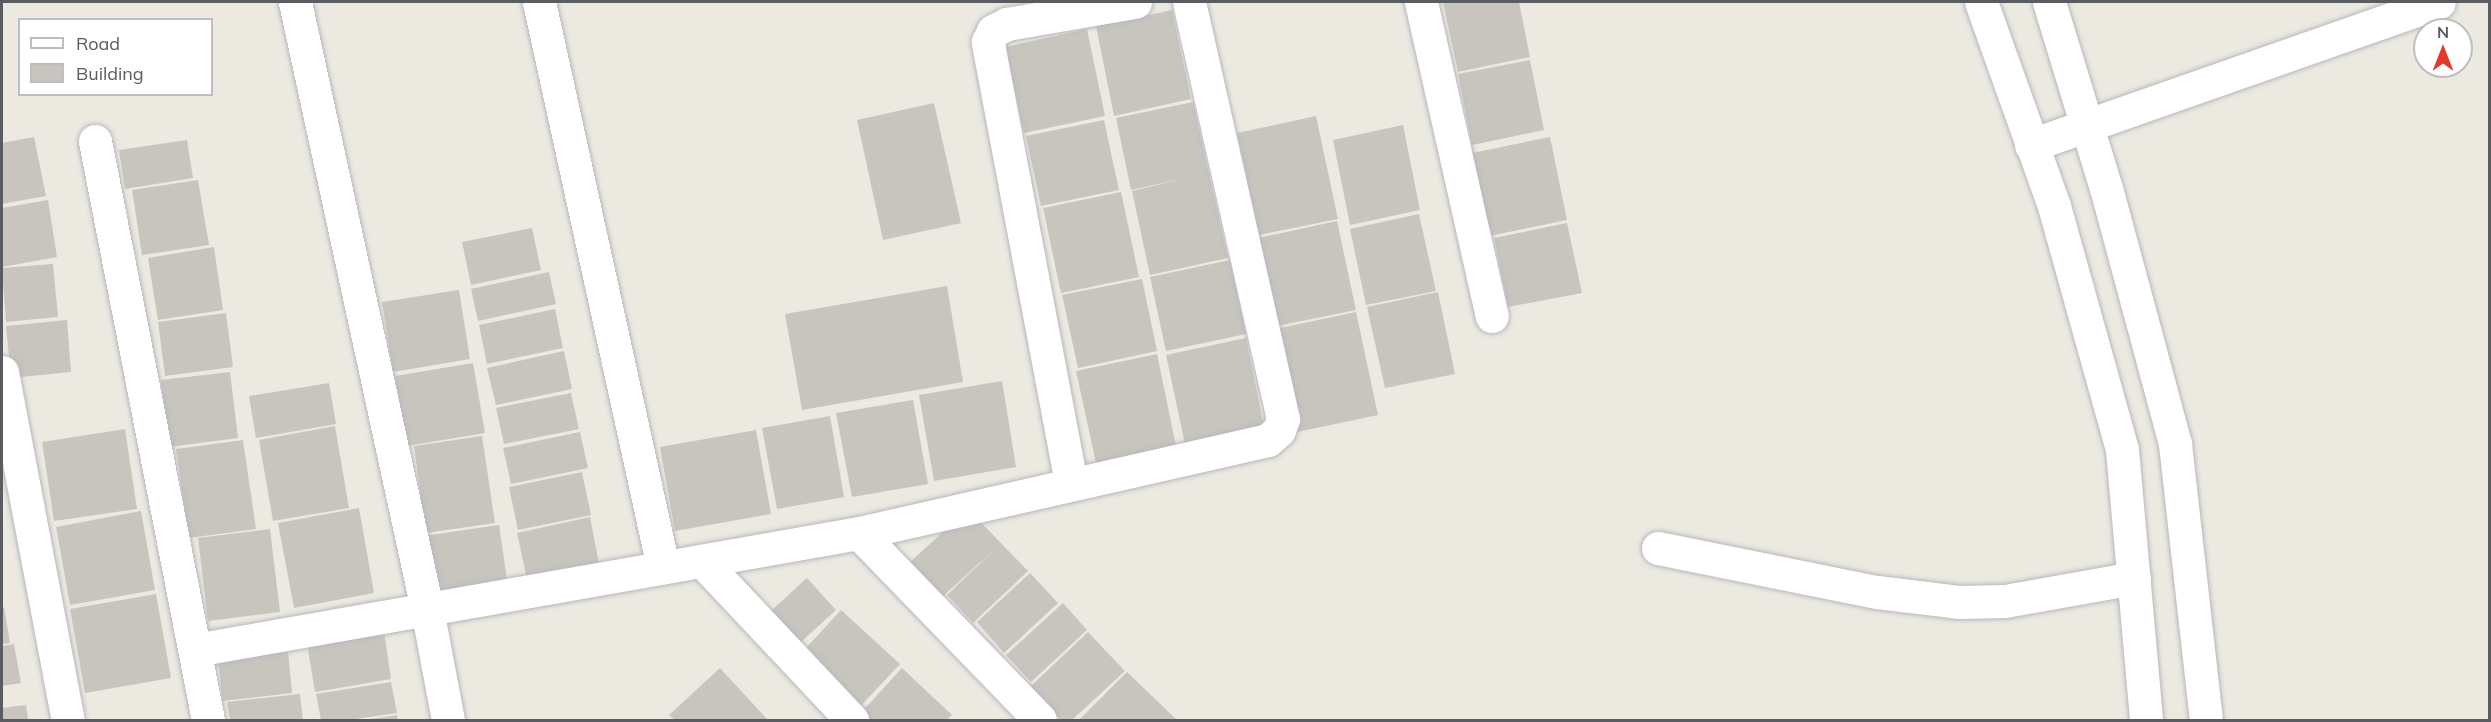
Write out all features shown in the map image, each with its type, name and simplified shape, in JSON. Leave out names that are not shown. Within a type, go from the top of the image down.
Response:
[{"type":"street","points":[[295,2],[427,609],[448,720]]},
{"type":"street","points":[[539,2],[663,567]]},
{"type":"street","points":[[1071,483],[988,42],[993,31],[1006,24],[1135,2]]},
{"type":"street","points":[[195,650],[859,533],[1268,440],[1279,430],[1283,418],[1189,2]]},
{"type":"street","points":[[1420,2],[1492,316]]},
{"type":"street","points":[[1982,2],[2054,206],[2122,450],[2145,720]]},
{"type":"street","points":[[2049,2],[2087,126],[2175,444],[2206,720]]},
{"type":"street","points":[[2031,145],[2439,2]]},
{"type":"street","points":[[95,141],[208,720]]},
{"type":"street","points":[[2,372],[5,417],[68,720]]},
{"type":"street","points":[[859,533],[1040,720]]},
{"type":"street","points":[[1658,548],[1877,592],[1958,602],[2005,601],[2134,578]]},
{"type":"street","points":[[702,561],[852,720]]},
{"type":"building","points":[[1443,2],[1519,2],[1530,57],[1458,72]]},
{"type":"building","points":[[1172,10],[1191,99],[1114,116],[1096,26]]},
{"type":"building","points":[[1087,29],[1105,116],[1024,133],[1005,47]]},
{"type":"building","points":[[1530,60],[1544,130],[1472,145],[1458,74]]},
{"type":"building","points":[[1193,102],[1228,258],[1150,275],[1132,191],[1186,178],[1131,190],[1116,118]]},
{"type":"building","points":[[934,103],[961,223],[883,240],[857,120]]},
{"type":"building","points":[[1316,116],[1338,219],[1259,235],[1237,133]]},
{"type":"building","points":[[1104,120],[1119,190],[1041,206],[1026,136]]},
{"type":"building","points":[[1403,125],[1420,210],[1350,225],[1333,140]]},
{"type":"building","points":[[34,137],[46,196],[2,204],[2,143]]},
{"type":"building","points":[[1550,137],[1567,220],[1489,236],[1472,153]]},
{"type":"building","points":[[187,140],[193,178],[125,189],[119,150]]},
{"type":"building","points":[[198,180],[209,245],[142,255],[132,190]]},
{"type":"building","points":[[1121,192],[1139,277],[1061,293],[1043,208]]},
{"type":"building","points":[[48,200],[57,257],[2,267],[2,208]]},
{"type":"building","points":[[1419,214],[1436,291],[1366,305],[1350,229]]},
{"type":"building","points":[[1337,221],[1356,310],[1277,326],[1258,238]]},
{"type":"building","points":[[1567,223],[1582,293],[1508,307],[1494,238]]},
{"type":"building","points":[[532,228],[541,270],[471,285],[462,242]]},
{"type":"building","points":[[214,247],[223,310],[158,320],[148,258]]},
{"type":"building","points":[[1230,260],[1246,334],[1166,351],[1150,277]]},
{"type":"building","points":[[53,264],[58,317],[6,322],[2,268]]},
{"type":"building","points":[[549,272],[556,304],[478,321],[471,289]]},
{"type":"building","points":[[1142,279],[1157,351],[1078,368],[1062,295]]},
{"type":"building","points":[[947,286],[963,382],[802,410],[785,314]]},
{"type":"building","points":[[459,290],[470,359],[393,372],[382,302]]},
{"type":"building","points":[[1438,292],[1455,374],[1385,388],[1367,307]]},
{"type":"building","points":[[555,309],[563,348],[487,364],[479,325]]},
{"type":"building","points":[[1356,312],[1378,415],[1297,432],[1275,329]]},
{"type":"building","points":[[226,313],[233,367],[165,376],[158,322]]},
{"type":"building","points":[[67,320],[71,372],[11,378],[6,326]]},
{"type":"building","points":[[1246,338],[1264,427],[1185,444],[1166,355]]},
{"type":"building","points":[[564,351],[572,389],[496,405],[487,368]]},
{"type":"building","points":[[1157,354],[1176,446],[1096,463],[1076,371]]},
{"type":"building","points":[[473,363],[485,433],[407,446],[395,376]]},
{"type":"building","points":[[230,372],[238,438],[169,447],[161,380]]},
{"type":"building","points":[[1002,381],[1016,467],[934,481],[919,395]]},
{"type":"building","points":[[329,383],[336,424],[256,438],[249,396]]},
{"type":"building","points":[[571,393],[579,429],[504,444],[496,408]]},
{"type":"building","points":[[913,400],[928,484],[852,497],[836,413]]},
{"type":"building","points":[[830,416],[844,497],[777,509],[762,428]]},
{"type":"building","points":[[335,426],[349,508],[273,521],[259,440]]},
{"type":"building","points":[[125,429],[137,509],[54,521],[42,442]]},
{"type":"building","points":[[756,430],[771,514],[675,531],[660,447]]},
{"type":"building","points":[[580,432],[588,468],[511,484],[503,448]]},
{"type":"building","points":[[482,436],[495,523],[426,533],[414,446]]},
{"type":"building","points":[[243,440],[256,529],[189,538],[176,449]]},
{"type":"building","points":[[582,472],[591,515],[518,530],[509,487]]},
{"type":"building","points":[[359,508],[374,593],[294,608],[278,523]]},
{"type":"building","points":[[968,509],[1028,571],[973,623],[947,595],[997,547],[940,599],[908,564]]},
{"type":"building","points":[[141,511],[155,590],[70,605],[56,527]]},
{"type":"building","points":[[590,517],[600,569],[528,584],[517,533]]},
{"type":"building","points":[[499,525],[508,587],[432,599],[423,536]]},
{"type":"building","points":[[270,529],[280,612],[208,621],[198,538]]},
{"type":"building","points":[[1030,573],[1058,603],[1004,653],[977,622]]},
{"type":"building","points":[[807,578],[836,610],[791,651],[762,619]]},
{"type":"building","points":[[156,594],[171,678],[85,693],[70,609]]},
{"type":"building","points":[[1063,603],[1087,630],[1031,682],[1006,655]]},
{"type":"building","points":[[4,607],[10,643],[2,644],[2,608]]},
{"type":"building","points":[[841,610],[900,664],[854,713],[796,659]]},
{"type":"building","points":[[384,631],[391,679],[315,692],[307,644]]},
{"type":"building","points":[[1088,632],[1125,671],[1072,720],[1061,720],[1030,687]]},
{"type":"building","points":[[14,644],[21,683],[2,686],[2,646]]},
{"type":"building","points":[[288,652],[292,693],[223,701],[218,660]]},
{"type":"building","points":[[720,668],[768,720],[675,720],[669,715]]},
{"type":"building","points":[[902,668],[952,715],[946,720],[863,720],[858,716]]},
{"type":"building","points":[[1127,672],[1177,720],[1079,720]]},
{"type":"building","points":[[391,682],[397,713],[349,720],[321,720],[316,694]]},
{"type":"building","points":[[300,694],[303,720],[230,720],[227,702]]},
{"type":"building","points":[[26,705],[28,720],[2,720],[2,708]]},
{"type":"building","points":[[397,715],[398,720],[372,720],[372,719]]}]
